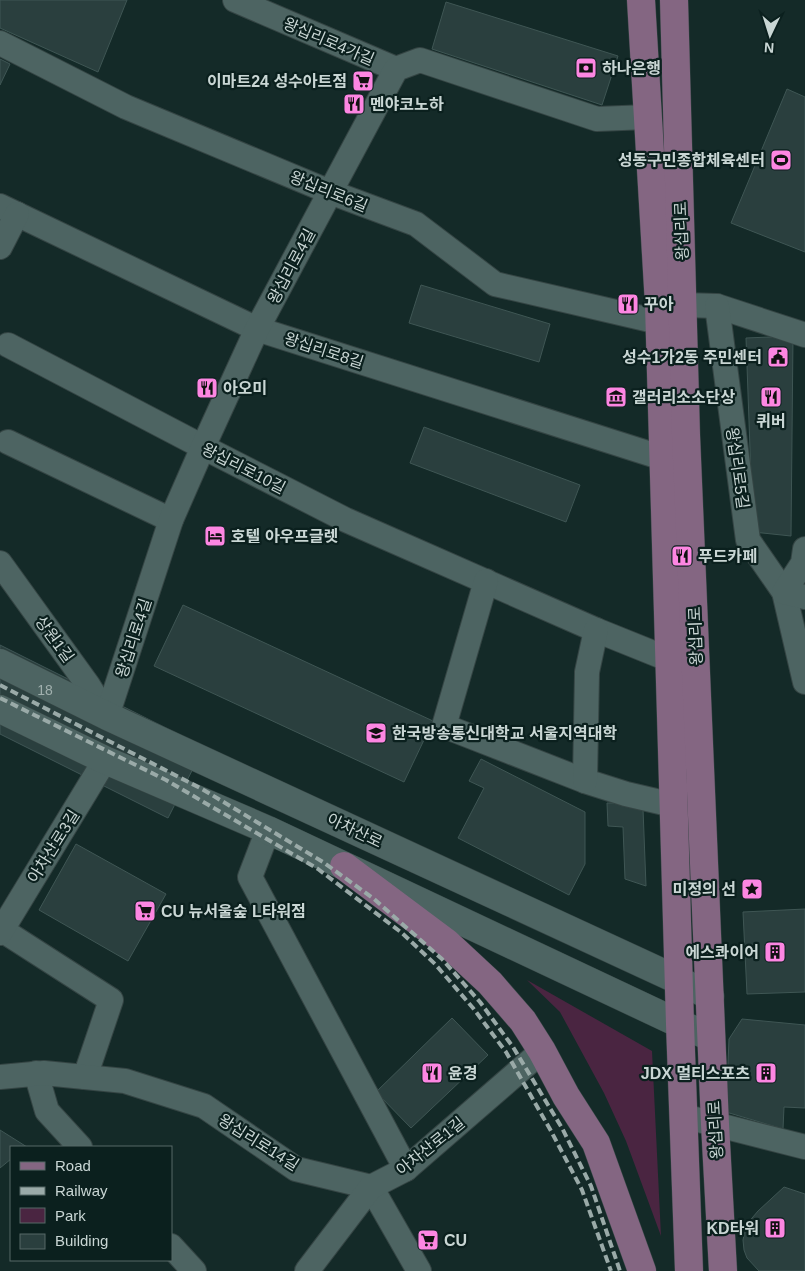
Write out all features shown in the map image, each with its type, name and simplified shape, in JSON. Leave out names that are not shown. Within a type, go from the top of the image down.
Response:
[{"type":"main road","name":"왕십리로","points":[[641,0],[659,322],[682,1116],[689,1271]]},
{"type":"main road","name":"왕십리로","points":[[674,0],[684,305],[686,435],[711,1037],[723,1271]]},
{"type":"main road","name":"아차산로","points":[[0,663],[107,716],[710,996]]},
{"type":"main road","points":[[0,709],[106,760],[268,830],[711,1037]]},
{"type":"main road","points":[[344,866],[448,943],[496,990],[523,1021],[542,1051],[566,1096],[596,1143],[642,1271]]},
{"type":"street","name":"왕십리로4가길","points":[[235,0],[396,69]]},
{"type":"street","name":"왕십리로6길","points":[[0,43],[126,107],[330,192],[416,224],[495,284],[659,322]]},
{"type":"street","points":[[396,69],[420,60],[597,119],[648,117]]},
{"type":"street","name":"왕십리로4길","points":[[107,716],[171,520],[202,447],[257,329],[396,69]]},
{"type":"street","points":[[0,247],[9,210]]},
{"type":"street","name":"왕십리로8길","points":[[9,210],[257,329],[663,458]]},
{"type":"street","points":[[684,305],[717,306],[805,335]]},
{"type":"street","name":"왕십리로5길","points":[[717,306],[748,540],[795,594],[805,682]]},
{"type":"street","name":"왕십리로10길","points":[[8,345],[346,520],[596,630],[668,659]]},
{"type":"street","points":[[8,442],[171,520]]},
{"type":"street","points":[[795,594],[805,549]]},
{"type":"street","name":"상원1길","points":[[0,563],[88,685],[107,716]]},
{"type":"street","points":[[486,581],[444,726],[585,781],[626,794],[673,805]]},
{"type":"street","points":[[585,781],[587,672],[596,630]]},
{"type":"street","name":"아차산로3길","points":[[1,931],[106,760]]},
{"type":"street","points":[[268,830],[250,877],[406,1169]]},
{"type":"street","points":[[1,931],[111,1000],[85,1077]]},
{"type":"street","name":"아차산로1길","points":[[307,1271],[371,1187],[406,1169],[542,1051]]},
{"type":"street","points":[[36,1074],[47,1112],[79,1146]]},
{"type":"street","name":"왕십리로14길","points":[[0,1076],[36,1074],[125,1081],[204,1106],[296,1169],[371,1187]]},
{"type":"street","points":[[682,1116],[805,1147]]},
{"type":"street","points":[[371,1187],[419,1271]]},
{"type":"street","points":[[172,1247],[194,1271]]},
{"type":"green space","points":[[527,980],[652,1051],[661,1236],[626,1141],[604,1093],[560,1012]]},
{"type":"building","points":[[0,0],[127,0],[98,72],[0,28]]},
{"type":"building","points":[[446,2],[618,56],[602,105],[432,49]]},
{"type":"building","points":[[0,59],[10,64],[0,85]]},
{"type":"building","name":"성동구민종합체육센터","points":[[787,89],[805,97],[805,252],[731,223]]},
{"type":"building","points":[[421,285],[550,324],[539,362],[409,323]]},
{"type":"building","points":[[793,336],[791,536],[753,532],[746,338]]},
{"type":"building","points":[[424,427],[580,485],[566,522],[410,463]]},
{"type":"building","points":[[183,605],[433,721],[404,782],[154,666]]},
{"type":"building","points":[[0,645],[204,747],[168,818],[0,734]]},
{"type":"building","points":[[481,759],[585,812],[585,864],[569,895],[458,838],[484,788],[469,781]]},
{"type":"building","points":[[607,803],[627,803],[643,809],[646,886],[625,879],[623,827],[608,826]]},
{"type":"building","points":[[76,844],[166,894],[128,961],[39,910]]},
{"type":"building","name":"에스콰이어","points":[[805,909],[805,992],[747,994],[743,912]]},
{"type":"building","name":"윤경","points":[[452,1018],[488,1055],[411,1128],[376,1092]]},
{"type":"building","name":"JDX 멀티스포츠","points":[[742,1019],[805,1025],[805,1108],[784,1107],[783,1129],[726,1112],[729,1039]]},
{"type":"building","points":[[0,1130],[25,1146],[10,1146],[10,1160],[0,1168]]},
{"type":"building","name":"KD타워","points":[[784,1187],[805,1194],[805,1271],[759,1271],[747,1258],[744,1250],[743,1240],[747,1224]]},
{"type":"railway","points":[[0,685],[202,789],[323,862],[374,899],[442,959],[480,1002],[513,1047],[562,1128],[591,1186],[620,1271]]},
{"type":"railway","points":[[0,698],[166,780],[318,869],[402,933],[435,964],[473,1008],[506,1052],[582,1190],[611,1271]]},
{"type":"place","name":"하나은행","points":[[586,68]]},
{"type":"place","name":"이마트24 성수아트점","points":[[363,81]]},
{"type":"place","name":"멘야코노하","points":[[354,104]]},
{"type":"place","name":"성동구민종합체육센터","points":[[781,160]]},
{"type":"place","name":"꾸아","points":[[628,304]]},
{"type":"place","name":"성수1가2동 주민센터","points":[[778,357]]},
{"type":"place","name":"아오미","points":[[207,388]]},
{"type":"place","name":"갤러리소소단상","points":[[616,397]]},
{"type":"place","name":"퀴버","points":[[771,397]]},
{"type":"place","name":"호텔 아우프글렛","points":[[215,536]]},
{"type":"place","name":"푸드카페","points":[[682,556]]},
{"type":"place","name":"한국방송통신대학교 서울지역대학","points":[[376,733]]},
{"type":"place","name":"미정의 선","points":[[752,889]]},
{"type":"place","name":"CU 뉴서울숲 L타워점","points":[[145,911]]},
{"type":"place","name":"에스콰이어","points":[[775,952]]},
{"type":"place","name":"윤경","points":[[432,1073]]},
{"type":"place","name":"JDX 멀티스포츠","points":[[766,1073]]},
{"type":"place","name":"KD타워","points":[[775,1228]]},
{"type":"place","name":"CU","points":[[428,1240]]}]
